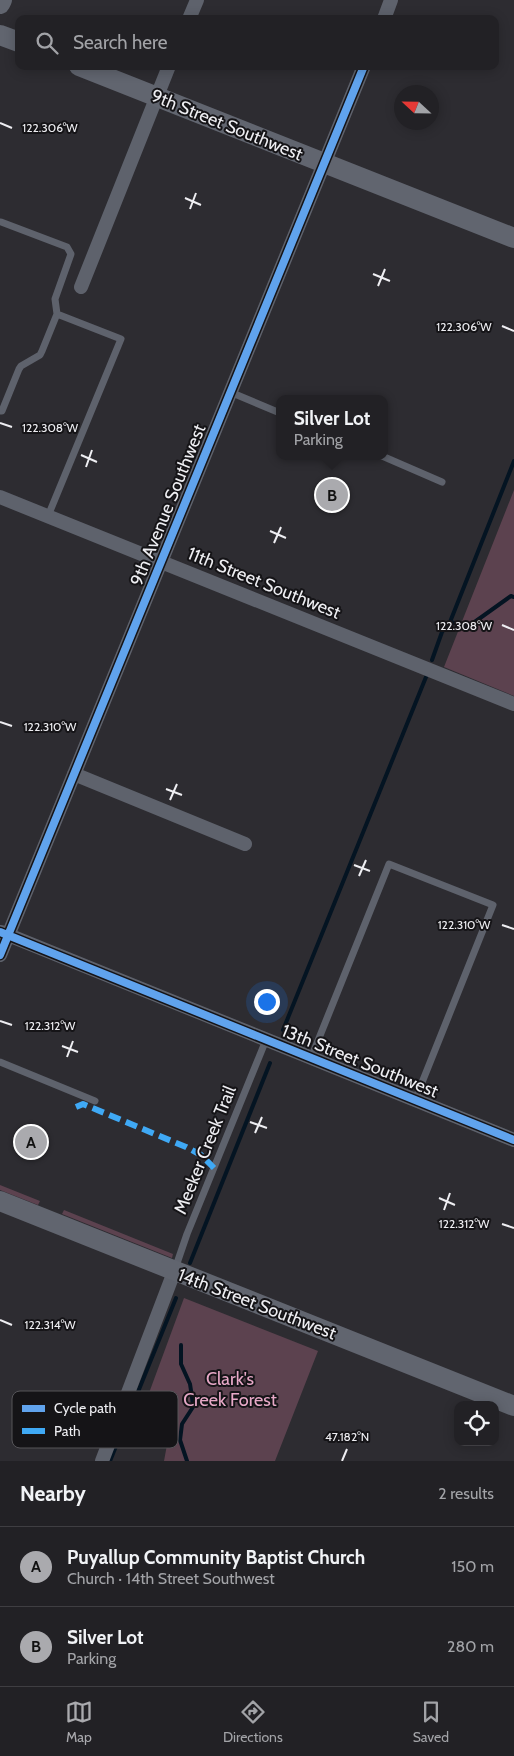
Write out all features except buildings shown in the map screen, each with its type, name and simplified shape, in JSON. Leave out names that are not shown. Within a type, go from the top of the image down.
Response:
[{"type":"street","points":[[0,4],[2,0]]},
{"type":"street","points":[[191,15],[197,0]]},
{"type":"street","points":[[385,15],[391,0]]},
{"type":"street","points":[[0,35],[15,41]]},
{"type":"street","name":"9th Street Southwest","points":[[89,70],[514,238]]},
{"type":"street","points":[[81,287],[167,70]]},
{"type":"street","name":"9th Avenue Southwest","points":[[0,955],[4,933],[74,774],[362,70]]},
{"type":"street","name":"11th Street Southwest","points":[[0,497],[514,704]]},
{"type":"street","points":[[74,774],[245,844]]},
{"type":"street","name":"13th Street Southwest","points":[[4,933],[514,1140]]},
{"type":"street","name":"14th Street Southwest","points":[[0,1201],[514,1406]]},
{"type":"street","points":[[129,1391],[174,1272]]},
{"type":"street","points":[[102,1461],[107,1448]]},
{"type":"lane","points":[[0,222],[67,247],[71,257],[55,299],[57,314],[40,354],[19,369],[2,411],[0,411]]},
{"type":"lane","points":[[48,516],[121,340],[57,314]]},
{"type":"lane","points":[[230,392],[276,411]]},
{"type":"lane","points":[[388,459],[442,482]]},
{"type":"lane","points":[[311,1058],[388,864],[493,905],[415,1100]]},
{"type":"lane","name":"Meeker Creek Trail","points":[[174,1272],[266,1040]]},
{"type":"lane","points":[[0,1062],[95,1101]]},
{"type":"green space","points":[[514,490],[514,696],[444,667]]},
{"type":"green space","points":[[0,1185],[40,1201],[38,1205],[0,1190]]},
{"type":"green space","points":[[64,1210],[173,1254],[172,1258],[62,1214]]},
{"type":"green space","name":"Clark's Creek Forest","points":[[184,1298],[318,1351],[275,1461],[164,1461],[166,1448],[178,1448],[178,1391],[150,1391]]},
{"type":"waterway","points":[[450,622],[514,461]]},
{"type":"waterway","points":[[432,660],[442,632],[450,622],[469,626],[511,596],[514,597]]},
{"type":"waterway","points":[[283,1030],[426,677]]},
{"type":"waterway","points":[[190,1263],[270,1063]]},
{"type":"waterway","points":[[138,1391],[176,1298]]},
{"type":"waterway","points":[[181,1345],[181,1364],[190,1384],[193,1407],[182,1424],[180,1440],[187,1461]]},
{"type":"waterway","points":[[110,1461],[115,1448]]},
{"type":"marked path","points":[[76,1107],[83,1104],[186,1147],[201,1155],[214,1168]]},
{"type":"cycle path","points":[[0,955],[362,70]]},
{"type":"cycle path","points":[[0,932],[514,1140]]},
{"type":"place","name":"Silver Lot","points":[[332,495]]},
{"type":"place","name":"Puyallup Community Baptist Church","points":[[31,1142]]}]
